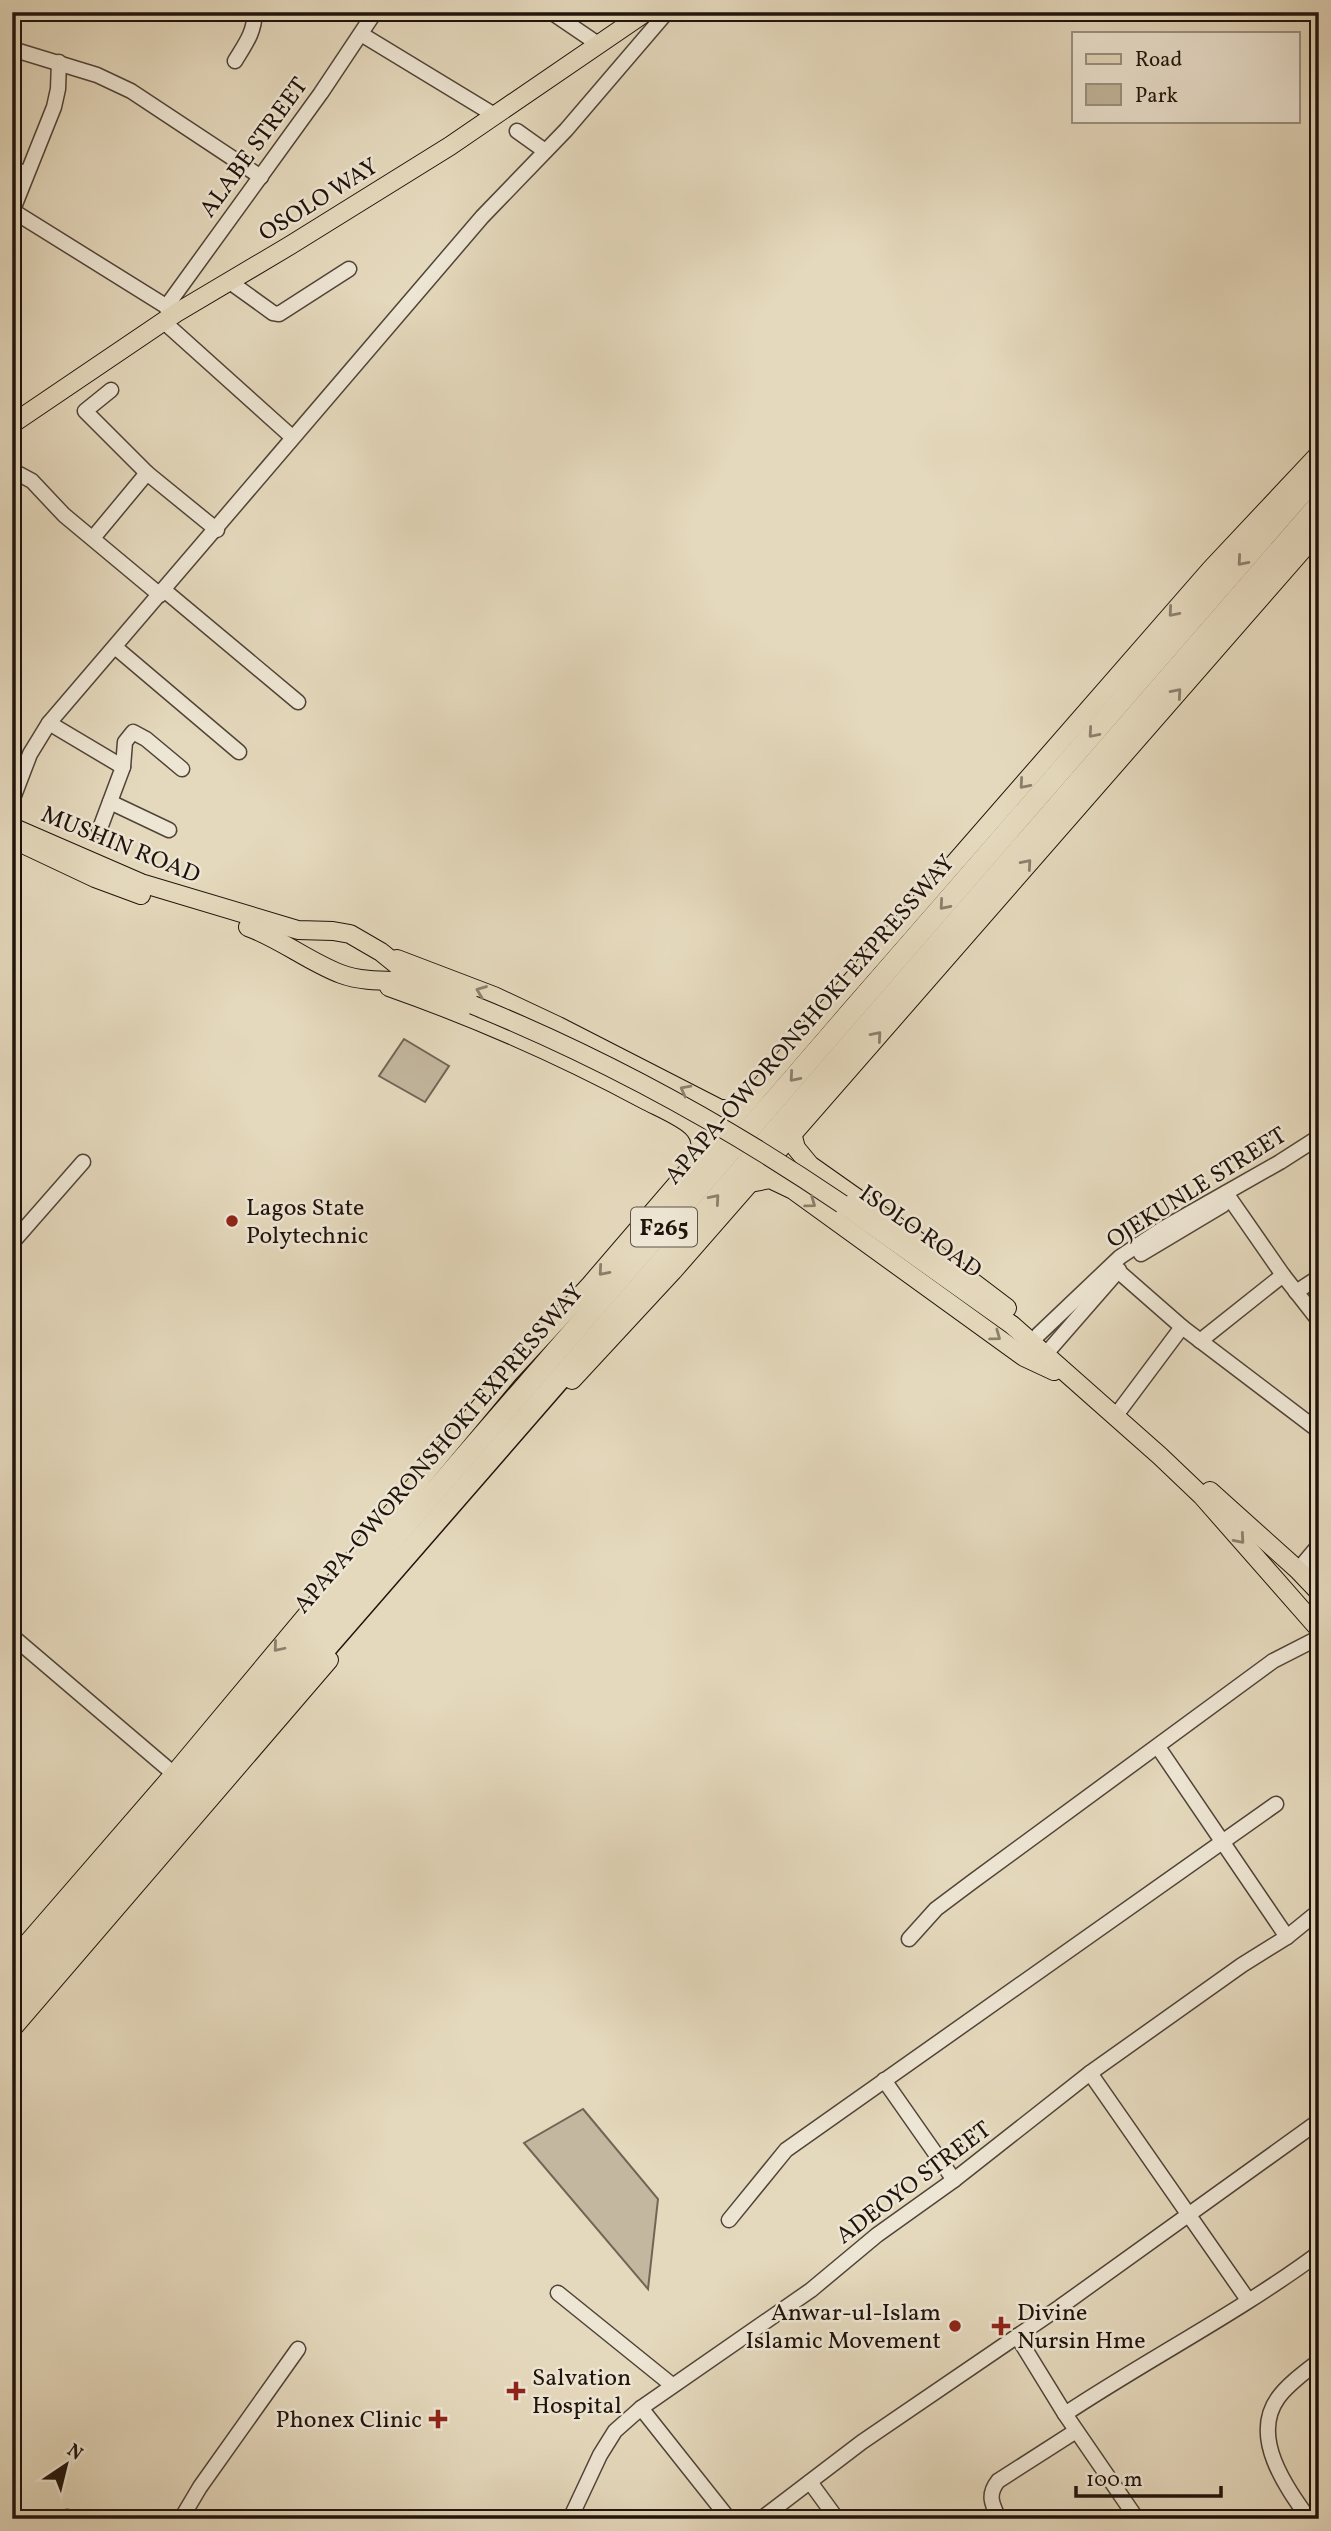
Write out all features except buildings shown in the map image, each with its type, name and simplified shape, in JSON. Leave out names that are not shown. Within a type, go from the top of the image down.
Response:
[{"type":"highway","name":"APAPA-OWORONSHOKI EXPRESSWAY","points":[[12,1984],[411,1519],[1319,473]]},
{"type":"highway","name":"APAPA-OWORONSHOKI EXPRESSWAY","points":[[12,2010],[1319,505]]},
{"type":"main road","name":"OSOLO WAY","points":[[12,424],[169,314],[230,282],[496,116],[646,12]]},
{"type":"main road","name":"APAPA-OWORONSHOKI EXPRESSWAY","points":[[12,1961],[174,1774],[507,1375],[590,1285],[1211,569],[1319,454]]},
{"type":"main road","points":[[12,2029],[527,1430],[751,1183],[1319,531]]},
{"type":"main road","name":"MUSHIN ROAD","points":[[12,827],[141,883],[249,922]]},
{"type":"main road","name":"MUSHIN ROAD","points":[[12,839],[95,878],[150,898],[249,922]]},
{"type":"main road","points":[[249,922],[298,930],[350,934],[376,949],[507,1002],[582,1037],[720,1109],[730,1109],[747,1102]]},
{"type":"main road","points":[[249,922],[343,975],[418,982]]},
{"type":"main road","points":[[316,961],[312,944],[322,931]]},
{"type":"main road","points":[[365,979],[376,949]]},
{"type":"main road","points":[[376,949],[418,982]]},
{"type":"main road","points":[[365,979],[543,1048],[663,1109],[694,1129],[701,1141],[696,1162]]},
{"type":"main road","name":"ISOLO ROAD","points":[[418,982],[542,1033],[699,1114],[789,1168],[1012,1325],[1202,1496],[1318,1632]]},
{"type":"main road","points":[[792,1133],[796,1148],[810,1165],[979,1286],[1044,1341],[1319,1592]]},
{"type":"main road","points":[[751,1183],[764,1178],[793,1190],[1024,1357],[1073,1380]]},
{"type":"main road","points":[[1012,1325],[1044,1341]]},
{"type":"street","points":[[235,61],[255,25],[255,12]]},
{"type":"street","name":"ALABE STREET","points":[[169,314],[375,12]]},
{"type":"street","points":[[551,12],[598,44]]},
{"type":"street","points":[[12,801],[30,754],[49,723],[217,530],[292,438],[482,217],[545,151],[667,12]]},
{"type":"street","points":[[361,34],[496,116]]},
{"type":"street","points":[[12,49],[97,75],[131,91],[261,177]]},
{"type":"street","points":[[59,62],[54,107],[19,171],[13,212],[87,255],[169,314],[292,438]]},
{"type":"street","points":[[517,131],[545,151]]},
{"type":"street","points":[[230,282],[273,313],[279,314],[349,269]]},
{"type":"street","points":[[111,390],[85,411],[147,473],[217,530]]},
{"type":"street","points":[[93,538],[147,473]]},
{"type":"street","points":[[12,474],[19,474],[32,481],[65,515],[298,702]]},
{"type":"street","points":[[115,647],[239,752]]},
{"type":"street","points":[[49,723],[123,767]]},
{"type":"street","points":[[99,831],[123,767],[125,741],[132,732],[146,739],[182,769]]},
{"type":"street","points":[[110,802],[169,830]]},
{"type":"street","name":"OJEKUNLE STREET","points":[[1044,1341],[1118,1271],[1319,1137]]},
{"type":"street","name":"OJEKUNLE STREET","points":[[1044,1341],[1120,1257],[1162,1229],[1319,1148]]},
{"type":"street","points":[[12,1243],[83,1162]]},
{"type":"street","points":[[1228,1197],[1319,1321]]},
{"type":"street","points":[[1118,1271],[1182,1327],[1319,1431]]},
{"type":"street","points":[[1200,1341],[1283,1275]]},
{"type":"street","points":[[1296,1292],[1319,1277]]},
{"type":"street","points":[[1120,1410],[1182,1327]]},
{"type":"street","points":[[1298,1570],[1319,1545]]},
{"type":"street","points":[[909,1939],[936,1909],[1273,1661],[1318,1632]]},
{"type":"street","points":[[12,1636],[174,1774]]},
{"type":"street","points":[[1158,1747],[1287,1937]]},
{"type":"street","points":[[729,2220],[779,2155],[1276,1804]]},
{"type":"street","name":"ADEOYO STREET","points":[[570,2519],[600,2455],[615,2431],[641,2408],[811,2290],[877,2235],[954,2180],[1090,2073],[1242,1965],[1287,1937],[1319,1911]]},
{"type":"street","points":[[1090,2073],[1248,2300]]},
{"type":"street","points":[[884,2080],[954,2180]]},
{"type":"street","points":[[761,2519],[862,2442],[1017,2336],[1319,2121]]},
{"type":"street","points":[[1065,2414],[1115,2381],[1195,2335],[1319,2253]]},
{"type":"street","points":[[558,2293],[672,2385]]},
{"type":"street","points":[[1017,2336],[1076,2431],[1137,2519]]},
{"type":"street","points":[[181,2519],[200,2487],[298,2349]]},
{"type":"street","points":[[1309,2519],[1279,2474],[1268,2443],[1270,2416],[1277,2399],[1319,2361]]},
{"type":"street","points":[[641,2408],[729,2519]]},
{"type":"street","points":[[999,2519],[991,2503],[992,2489],[998,2480],[1076,2431]]},
{"type":"street","points":[[810,2482],[837,2519]]},
{"type":"green space","points":[[404,1039],[449,1066],[425,1102],[379,1076]]},
{"type":"green space","points":[[583,2109],[658,2199],[648,2289],[524,2143]]},
{"type":"place","name":"Lagos State Polytechnic","points":[[232,1221]]},
{"type":"place","name":"Anwar-ul-Islam Islamic Movement","points":[[955,2326]]},
{"type":"place","name":"Divine Nursin Hme","points":[[1001,2326]]},
{"type":"place","name":"Salvation Hospital","points":[[516,2391]]},
{"type":"place","name":"Phonex Clinic","points":[[438,2419]]}]
